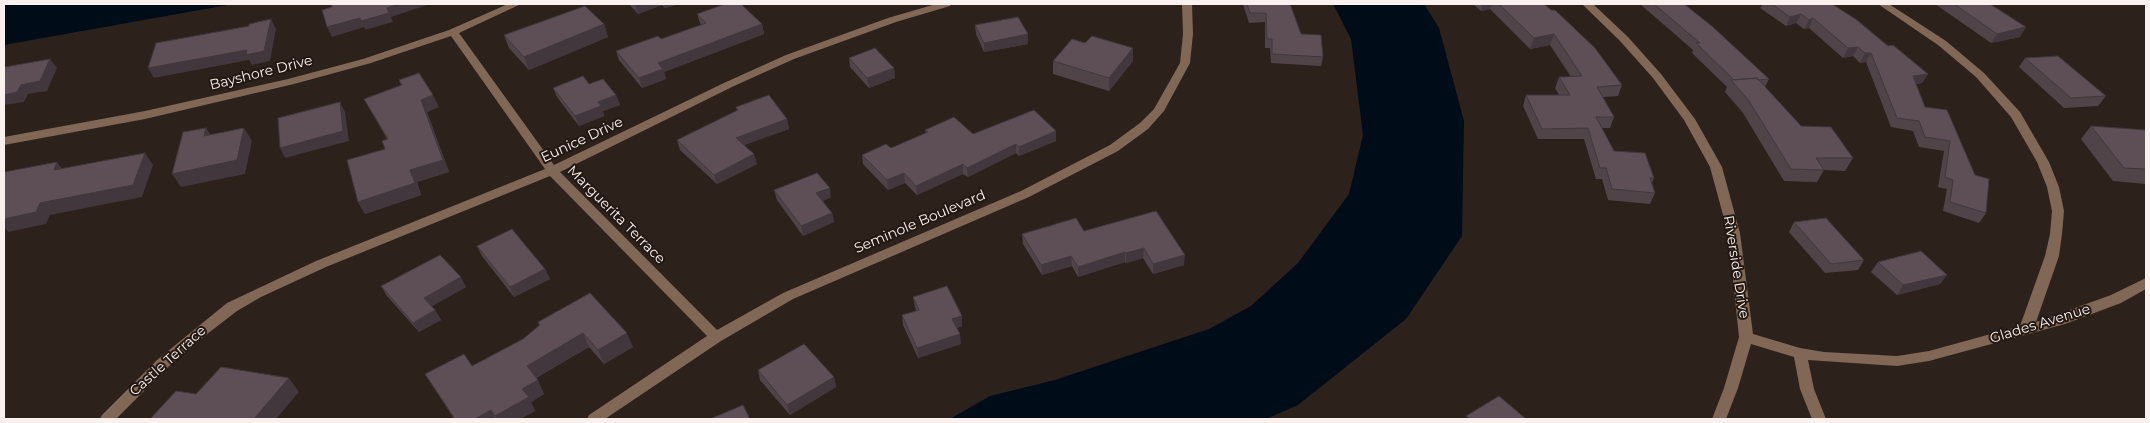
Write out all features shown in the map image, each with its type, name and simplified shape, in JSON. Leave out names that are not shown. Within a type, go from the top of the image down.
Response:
[{"type":"street","name":"Bayshore Drive","points":[[4,141],[145,114],[290,82],[367,61],[454,32],[516,4]]},
{"type":"street","name":"Eunice Drive","points":[[232,306],[279,282],[321,264],[552,171],[767,67],[892,20],[946,4]]},
{"type":"street","name":"Seminole Boulevard","points":[[594,419],[716,337],[804,288],[1025,194],[1114,148],[1144,126],[1158,111],[1173,86],[1184,63],[1188,34],[1187,4]]},
{"type":"street","name":"Riverside Drive","points":[[1587,4],[1624,39],[1657,76],[1689,120],[1716,167],[1734,234],[1746,337],[1731,388],[1719,419]]},
{"type":"street","points":[[1883,4],[1936,38],[1980,75],[2016,115],[2043,162],[2053,187],[2058,211],[2056,234],[2052,256],[2026,329]]},
{"type":"street","name":"Marguerita Terrace","points":[[454,32],[552,171],[716,337]]},
{"type":"street","name":"Glades Avenue","points":[[1929,356],[2090,310],[2146,283]]},
{"type":"street","name":"Castle Terrace","points":[[107,419],[162,364],[232,306]]},
{"type":"street","name":"Riverside Drive","points":[[1746,337],[1800,353],[1859,360],[1897,361],[1929,356]]},
{"type":"street","points":[[1800,353],[1807,389],[1819,419]]},
{"type":"shaded area","points":[[4,4],[233,4],[4,45]]},
{"type":"shaded area","points":[[1333,4],[1424,4],[1439,28],[1464,121],[1462,236],[1406,319],[1298,405],[1266,419],[950,419],[990,396],[1055,380],[1209,329],[1251,306],[1298,263],[1349,194],[1363,135],[1351,39]]},
{"type":"building","points":[[331,4],[399,4],[387,8],[389,13],[361,21],[360,18],[327,27],[322,10],[332,7]]},
{"type":"building","points":[[725,4],[741,4],[762,24],[658,63],[663,69],[639,78],[616,51],[658,36],[661,39],[706,23],[697,14]]},
{"type":"building","points":[[1247,4],[1290,4],[1301,34],[1321,35],[1323,57],[1272,54],[1272,39],[1267,39],[1266,13],[1250,13]]},
{"type":"building","points":[[1499,4],[1544,4],[1551,10],[1555,10],[1595,48],[1622,85],[1597,87],[1614,117],[1596,117],[1614,151],[1645,153],[1654,178],[1650,178],[1655,193],[1612,189],[1606,168],[1600,168],[1588,128],[1542,129],[1526,95],[1570,95],[1559,77],[1582,76],[1554,34],[1534,38]]},
{"type":"building","points":[[1654,4],[1684,4],[1713,27],[1769,79],[1734,80],[1696,43],[1700,43]]},
{"type":"building","points":[[1772,4],[1832,4],[1857,20],[1888,46],[1893,45],[1928,74],[1913,76],[1925,107],[1947,110],[1975,175],[1989,179],[1986,213],[1950,202],[1953,180],[1945,177],[1950,141],[1925,137],[1919,121],[1897,118],[1871,53],[1865,53],[1858,47],[1848,48],[1813,18],[1809,20],[1801,14],[1790,17]]},
{"type":"building","points":[[1954,4],[1990,4],[2026,27],[1997,34]]},
{"type":"building","points":[[585,6],[604,24],[524,57],[504,35]]},
{"type":"building","points":[[1018,17],[1028,34],[984,43],[975,25]]},
{"type":"building","points":[[271,19],[264,51],[246,55],[247,50],[148,68],[156,43],[249,26],[249,24]]},
{"type":"building","points":[[1092,36],[1133,48],[1109,78],[1053,61],[1072,39],[1085,43]]},
{"type":"building","points":[[875,48],[894,68],[867,78],[849,58]]},
{"type":"building","points":[[2058,56],[2106,96],[2071,98],[2025,58]]},
{"type":"building","points":[[50,59],[40,81],[21,85],[17,92],[4,95],[5,67]]},
{"type":"building","points":[[419,73],[433,95],[421,100],[443,160],[410,170],[415,183],[358,202],[347,160],[385,149],[382,141],[388,139],[364,99],[402,85],[399,80]]},
{"type":"building","points":[[583,76],[589,84],[603,79],[616,95],[598,102],[601,106],[575,116],[553,88]]},
{"type":"building","points":[[1757,78],[1801,126],[1831,127],[1853,158],[1816,158],[1824,170],[1791,169],[1749,101],[1731,80]]},
{"type":"building","points":[[769,95],[787,119],[736,138],[754,154],[714,175],[677,140],[738,110],[736,107]]},
{"type":"building","points":[[340,102],[343,131],[280,148],[278,118]]},
{"type":"building","points":[[1034,110],[1056,131],[1019,147],[1016,144],[967,168],[963,164],[916,186],[904,173],[887,180],[862,155],[886,144],[891,148],[928,132],[925,130],[954,117],[973,134]]},
{"type":"building","points":[[2091,126],[2146,130],[2146,169],[2124,168]]},
{"type":"building","points":[[206,128],[204,136],[244,128],[237,160],[172,174],[183,132]]},
{"type":"building","points":[[145,153],[133,185],[40,203],[36,212],[4,219],[4,172],[57,162],[54,170]]},
{"type":"building","points":[[817,173],[830,188],[816,193],[832,213],[801,226],[774,190]]},
{"type":"building","points":[[1156,211],[1185,255],[1153,264],[1144,248],[1078,267],[1071,256],[1041,265],[1022,234],[1076,218],[1084,231]]},
{"type":"building","points":[[1826,218],[1864,260],[1831,264],[1794,222]]},
{"type":"building","points":[[512,229],[545,269],[510,287],[477,246]]},
{"type":"building","points":[[1921,251],[1947,275],[1903,285],[1878,262]]},
{"type":"building","points":[[440,255],[461,277],[424,298],[435,310],[413,323],[381,286]]},
{"type":"building","points":[[947,286],[962,316],[952,319],[960,334],[917,348],[902,315],[919,310],[913,297]]},
{"type":"building","points":[[590,293],[627,333],[598,350],[583,333],[527,366],[538,380],[522,389],[529,397],[495,416],[491,410],[475,419],[455,419],[425,374],[464,354],[472,366],[523,339],[540,325],[538,322]]},
{"type":"building","points":[[804,344],[834,377],[787,405],[758,370]]},
{"type":"building","points":[[221,367],[289,378],[254,419],[150,419],[176,391],[196,394]]},
{"type":"building","points":[[1499,396],[1526,419],[1470,419],[1466,416]]},
{"type":"building","points":[[743,405],[750,419],[710,419]]}]
